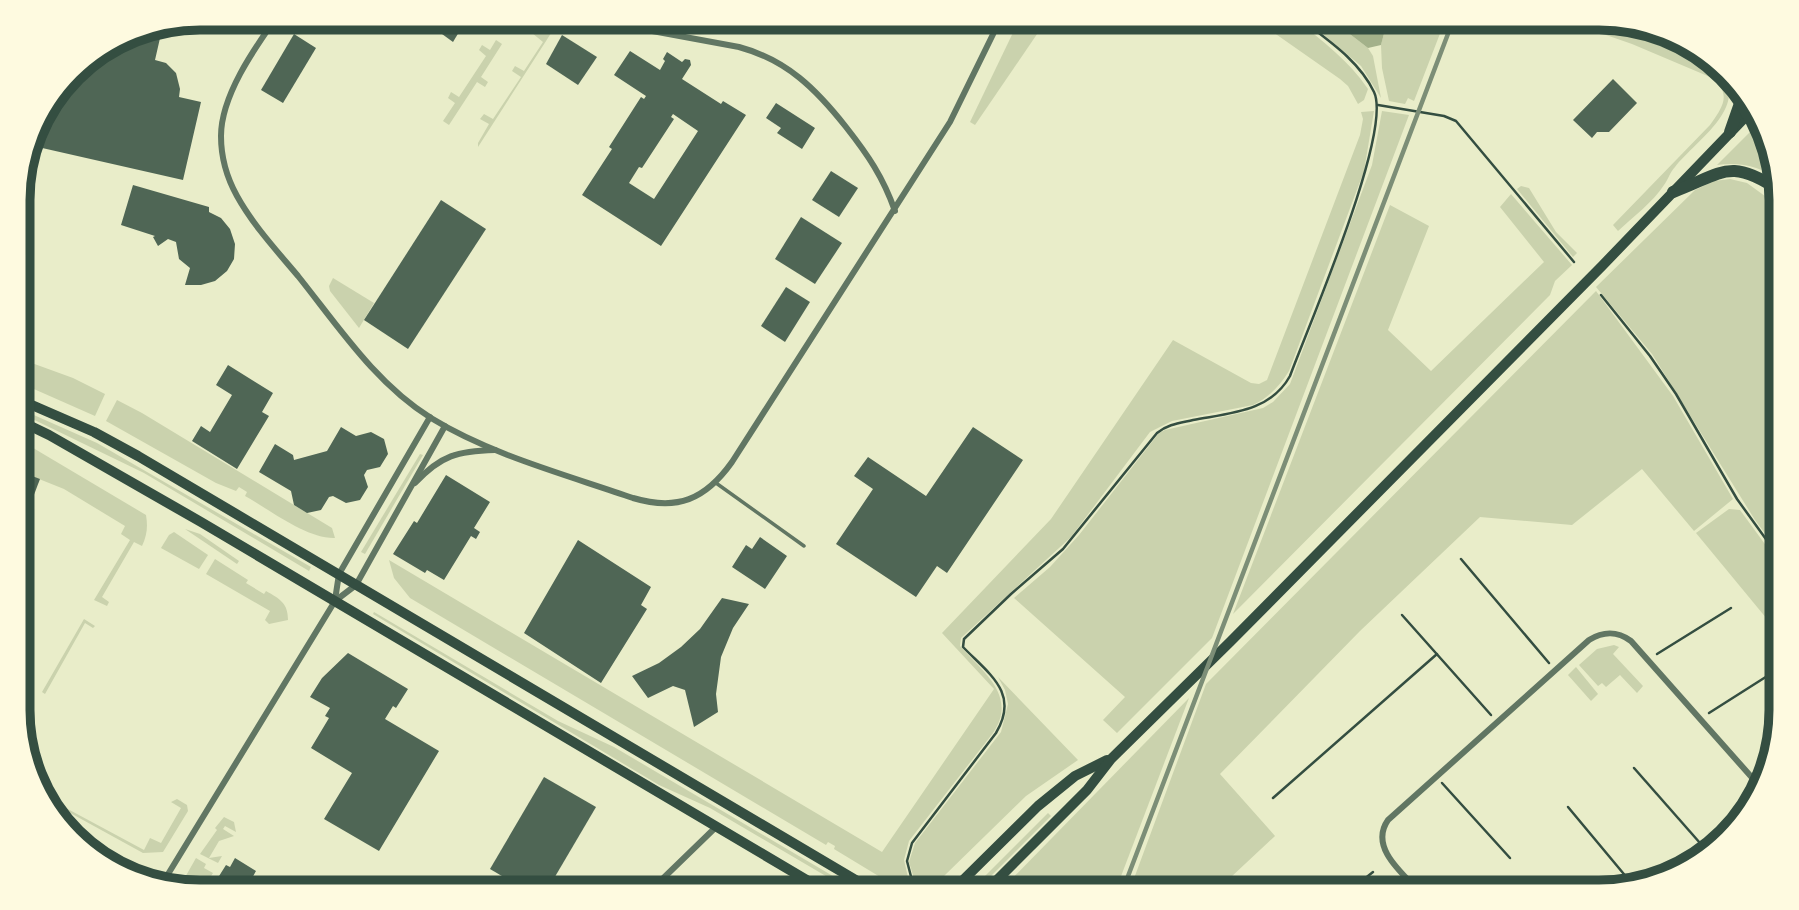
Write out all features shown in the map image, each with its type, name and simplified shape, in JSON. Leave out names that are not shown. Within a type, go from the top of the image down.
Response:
[{"type":"highway","points":[[1730,132],[1740,105]]},
{"type":"highway","points":[[1673,192],[1697,183],[1710,174],[1727,171],[1746,172],[1768,183]]},
{"type":"main road","points":[[997,880],[1087,790],[1111,759],[1602,266],[1746,116]]},
{"type":"main road","points":[[30,404],[69,420],[138,456],[856,880]]},
{"type":"main road","points":[[30,427],[125,478],[807,880]]},
{"type":"main road","points":[[963,880],[1038,806],[1075,776],[1111,759]]},
{"type":"street","points":[[269,30],[236,83],[223,116],[222,151],[230,183],[244,208],[270,242],[376,372],[404,398],[445,426],[497,449],[648,503],[671,504],[683,502],[716,483],[792,372],[950,122],[995,30]]},
{"type":"street","points":[[647,30],[739,47],[763,54],[788,68],[814,88],[872,159],[895,211]]},
{"type":"street","points":[[335,601],[339,574],[430,417]]},
{"type":"street","points":[[166,877],[335,601],[356,585],[445,426]]},
{"type":"street","points":[[413,485],[445,457],[472,450],[497,449]]},
{"type":"street","points":[[1409,880],[1389,858],[1383,847],[1383,827],[1388,820],[1589,640],[1598,635],[1617,634],[1631,641],[1754,780]]},
{"type":"street","points":[[661,880],[716,827]]},
{"type":"lane","points":[[716,483],[804,546]]},
{"type":"path","points":[[912,880],[907,861],[912,843],[996,733],[1004,714],[1005,701],[1000,686],[963,647],[962,642],[1077,534],[1157,433],[1171,425],[1259,406],[1284,386],[1290,376],[1363,181],[1375,134],[1378,105],[1374,93],[1354,64],[1313,30]]},
{"type":"path","points":[[1378,105],[1444,116],[1456,121],[1574,262]]},
{"type":"path","points":[[1601,295],[1650,356],[1676,394],[1737,499],[1769,543]]},
{"type":"path","points":[[1461,559],[1549,663]]},
{"type":"path","points":[[1657,655],[1731,608]]},
{"type":"path","points":[[1402,615],[1491,715]]},
{"type":"path","points":[[1273,798],[1437,654]]},
{"type":"path","points":[[1709,713],[1769,675]]},
{"type":"path","points":[[1634,768],[1700,844]]},
{"type":"path","points":[[1443,783],[1510,858]]},
{"type":"path","points":[[1567,807],[1626,877]]},
{"type":"path","points":[[1363,880],[1373,872]]},
{"type":"shaded area","points":[[512,30],[553,30],[478,147],[489,124],[480,119],[484,114],[493,119],[521,77],[512,71],[515,66],[524,71],[543,42],[532,33]]},
{"type":"shaded area","points":[[1014,30],[1040,30],[975,125],[970,122]]},
{"type":"shaded area","points":[[1270,30],[1308,30],[1353,69],[1368,89],[1364,100],[1358,104],[1348,86]]},
{"type":"shaded area","points":[[1318,30],[1345,30],[1368,48],[1373,56],[1381,98],[1361,66]]},
{"type":"shaded area","points":[[1345,30],[1385,30],[1381,45],[1368,48]]},
{"type":"shaded area","points":[[1385,30],[1441,30],[1414,101],[1408,98],[1405,104],[1389,101],[1382,68],[1381,45]]},
{"type":"shaded area","points":[[1592,30],[1626,32],[1695,60],[1719,80],[1729,94],[1726,108],[1708,133],[1673,169],[1654,197],[1618,231],[1613,225],[1710,125],[1724,100],[1722,89],[1710,77]]},
{"type":"shaded area","points":[[496,40],[502,44],[481,77],[488,82],[485,87],[477,82],[449,125],[443,121],[455,103],[448,98],[451,92],[459,97],[486,56],[479,50],[482,45],[490,50]]},
{"type":"shaded area","points":[[1374,111],[1364,171],[1289,371],[1281,382],[1269,395],[1253,405],[1172,421],[1150,432],[1071,537],[961,638],[960,646],[987,675],[1000,696],[1000,720],[993,733],[909,841],[904,860],[909,880],[885,880],[834,849],[835,846],[828,842],[826,845],[410,598],[394,578],[389,560],[882,852],[994,689],[942,633],[1051,519],[1173,340],[1251,383],[1259,384],[1267,380],[1360,135],[1363,119],[1361,112]]},
{"type":"shaded area","points":[[1382,111],[1409,115],[1212,638],[1117,733],[1103,720],[1125,697],[1014,598],[1050,567],[1079,535],[1159,433],[1263,408],[1273,402],[1290,384],[1372,165]]},
{"type":"shaded area","points":[[1753,129],[1767,173],[1750,166],[1717,165]]},
{"type":"shaded area","points":[[1730,179],[1747,183],[1769,199],[1769,539],[1652,354],[1596,287],[1695,190],[1714,181]]},
{"type":"shaded area","points":[[1521,186],[1529,188],[1556,232],[1577,253],[1573,257],[1517,189]]},
{"type":"shaded area","points":[[1511,194],[1572,265],[1555,281],[1550,295],[1233,614],[1390,205],[1429,226],[1388,330],[1431,371],[1544,262],[1500,207]]},
{"type":"shaded area","points":[[333,278],[374,303],[359,328],[330,291]]},
{"type":"shaded area","points":[[1596,291],[1673,396],[1733,499],[1694,531],[1642,469],[1572,525],[1480,517],[1360,631],[1220,774],[1275,836],[1228,880],[1133,880],[1206,684]]},
{"type":"shaded area","points":[[30,362],[73,378],[105,394],[95,416],[30,387]]},
{"type":"shaded area","points":[[117,400],[332,528],[335,538],[301,529],[245,496],[247,492],[239,487],[236,491],[216,483],[106,421]]},
{"type":"shaded area","points":[[30,413],[97,443],[311,567],[309,571],[144,473],[30,418]]},
{"type":"shaded area","points":[[30,446],[146,515],[147,531],[142,546],[134,542],[102,597],[109,602],[107,606],[94,600],[130,540],[121,534],[125,526],[64,489],[30,475]]},
{"type":"shaded area","points":[[420,454],[423,455],[365,554],[361,552]]},
{"type":"shaded area","points":[[1729,509],[1740,510],[1769,550],[1769,621],[1696,533]]},
{"type":"shaded area","points":[[185,529],[200,534],[239,561],[237,564]]},
{"type":"shaded area","points":[[174,532],[208,555],[199,569],[161,548]]},
{"type":"shaded area","points":[[215,559],[248,580],[246,583],[279,599],[287,609],[288,620],[269,624],[265,620],[270,611],[206,574]]},
{"type":"shaded area","points":[[374,612],[558,721],[614,747],[840,880],[833,880],[710,808],[659,785],[373,614]]},
{"type":"shaded area","points":[[84,619],[95,626],[93,628],[85,623],[45,694],[42,692]]},
{"type":"shaded area","points":[[1614,645],[1619,647],[1613,654],[1643,686],[1637,693],[1620,675],[1606,687],[1602,683],[1598,686],[1579,665],[1597,649]]},
{"type":"shaded area","points":[[1576,667],[1598,694],[1591,701],[1568,675]]},
{"type":"shaded area","points":[[998,677],[1078,760],[1026,796],[944,876],[932,880],[914,880],[909,862],[915,843],[1001,732],[1008,704]]},
{"type":"shaded area","points":[[1189,698],[1120,880],[1011,880]]},
{"type":"shaded area","points":[[177,799],[187,805],[188,811],[163,852],[143,853],[63,809],[64,807],[144,850],[150,838],[161,843],[181,808],[171,802]]},
{"type":"shaded area","points":[[1048,813],[1051,816],[987,880],[981,880]]},
{"type":"shaded area","points":[[224,817],[234,822],[236,832],[225,826],[223,829],[234,836],[219,841],[209,858],[222,856],[218,863],[200,854]]},
{"type":"shaded area","points":[[196,858],[206,864],[204,868],[213,873],[209,880],[184,879]]},
{"type":"building","points":[[436,30],[460,30],[453,42]]},
{"type":"building","points":[[294,34],[316,48],[283,103],[261,90]]},
{"type":"building","points":[[161,35],[155,60],[166,63],[176,73],[179,97],[201,102],[183,180],[39,147],[58,105],[88,72],[105,58],[135,43]]},
{"type":"building","points":[[562,35],[597,57],[578,85],[546,64]]},
{"type":"building","points":[[630,51],[660,70],[667,52],[682,62],[685,59],[690,60],[691,65],[682,79],[721,104],[723,101],[746,115],[661,246],[582,195],[641,97],[644,99],[646,96],[614,75]],"holes":[[[673,114],[698,131],[654,199],[629,183],[674,119],[671,117]]]},
{"type":"building","points":[[1613,79],[1637,103],[1609,132],[1597,132],[1592,138],[1573,120]]},
{"type":"building","points":[[776,103],[815,128],[802,149],[777,133],[781,128],[766,118]]},
{"type":"building","points":[[831,171],[858,188],[839,217],[812,200]]},
{"type":"building","points":[[133,185],[209,207],[209,212],[221,218],[230,229],[235,244],[234,259],[227,271],[215,281],[201,285],[185,285],[190,268],[179,259],[176,242],[168,239],[158,246],[153,237],[155,236],[121,225]]},
{"type":"building","points":[[441,200],[486,229],[408,349],[364,320]]},
{"type":"building","points":[[801,217],[842,243],[815,284],[775,259]]},
{"type":"building","points":[[786,287],[810,302],[785,342],[761,326]]},
{"type":"building","points":[[228,365],[273,393],[262,412],[269,416],[237,469],[192,441],[201,426],[210,432],[232,395],[216,385]]},
{"type":"building","points":[[341,427],[356,436],[371,432],[384,439],[388,454],[380,467],[367,470],[364,475],[368,487],[360,500],[346,503],[333,496],[329,497],[321,510],[307,513],[294,505],[291,491],[259,472],[275,444],[293,455],[294,460],[327,451]]},
{"type":"building","points":[[973,427],[1023,460],[947,573],[937,566],[916,597],[836,544],[873,489],[854,476],[868,457],[926,496]]},
{"type":"building","points":[[30,475],[40,479],[30,505]]},
{"type":"building","points":[[446,475],[490,502],[474,528],[480,532],[476,539],[471,536],[444,580],[427,570],[425,573],[393,554],[414,521],[417,523]]},
{"type":"building","points":[[760,537],[787,556],[765,589],[732,567],[746,545],[752,549]]},
{"type":"building","points":[[578,540],[651,587],[641,605],[647,609],[601,683],[524,633]]},
{"type":"building","points":[[722,598],[749,604],[733,628],[721,657],[716,694],[718,712],[694,727],[685,690],[673,686],[648,698],[632,676],[659,663],[681,647],[700,629]]},
{"type":"building","points":[[348,653],[408,689],[385,719],[439,751],[379,851],[324,819],[352,773],[311,748],[329,718],[325,716],[330,708],[310,697],[322,678]]},
{"type":"building","points":[[544,777],[596,807],[553,880],[509,880],[490,869]]},
{"type":"building","points":[[235,858],[256,871],[251,880],[217,880],[226,865],[230,867]]},
{"type":"railway","points":[[1127,880],[1449,30]]}]
